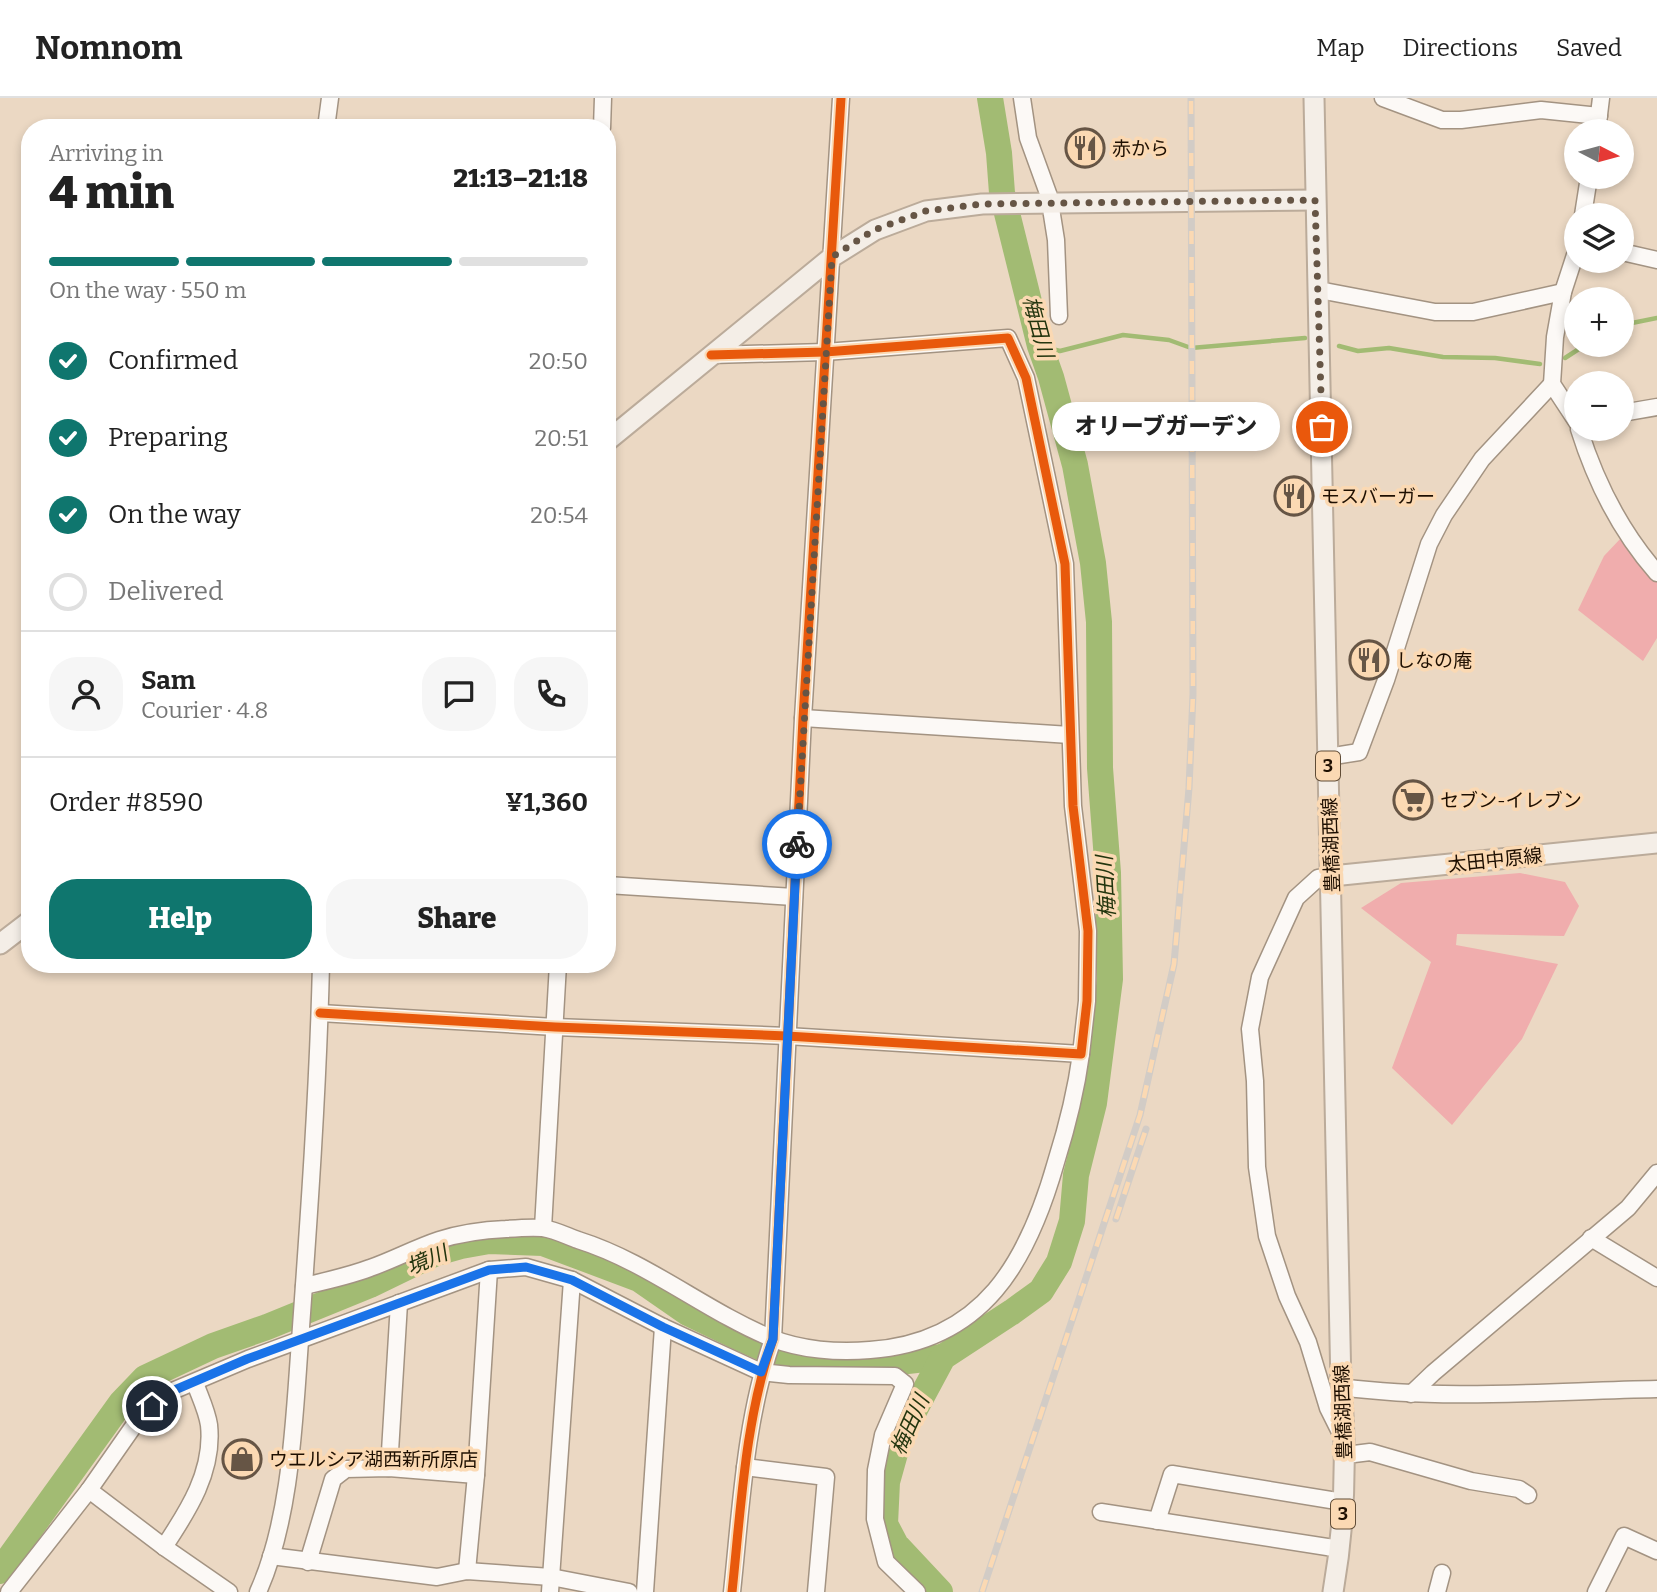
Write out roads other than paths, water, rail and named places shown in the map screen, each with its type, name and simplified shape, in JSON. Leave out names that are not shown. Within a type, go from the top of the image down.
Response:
[{"type":"main road","name":"豊橋湖西線","points":[[1314,98],[1341,1387],[1346,1450],[1340,1549],[1333,1592]]},
{"type":"main road","points":[[616,434],[832,257],[874,230],[926,211],[982,204],[1315,200]]},
{"type":"main road","name":"太田中原線","points":[[1332,876],[1657,843]]},
{"type":"main road","points":[[0,944],[21,928]]},
{"type":"street","points":[[327,119],[330,98]]},
{"type":"street","points":[[602,119],[603,98]]},
{"type":"street","points":[[732,1592],[746,1468],[761,1372],[773,1339],[803,718],[841,98]]},
{"type":"street","points":[[1021,98],[1028,138],[1056,240],[1059,316]]},
{"type":"street","points":[[1383,98],[1442,120],[1461,121],[1541,110],[1578,119]]},
{"type":"street","points":[[1599,119],[1601,98]]},
{"type":"street","points":[[1634,255],[1657,260]]},
{"type":"street","points":[[1564,402],[1552,384],[1555,337],[1569,273]]},
{"type":"street","points":[[1319,290],[1435,312],[1473,312],[1563,292]]},
{"type":"street","points":[[303,1291],[368,1269],[438,1240],[475,1231],[544,1228],[627,1258],[685,1293],[773,1339],[825,1350],[885,1349],[922,1340],[943,1330],[986,1301],[1010,1273],[1033,1233],[1064,1137],[1077,1084],[1087,1001],[1088,931],[1073,806],[1065,564],[1026,378],[1008,338],[825,352],[711,355]]},
{"type":"street","points":[[1328,757],[1359,752],[1386,680],[1429,544],[1444,514],[1482,459],[1552,384]]},
{"type":"street","points":[[1634,411],[1657,407]]},
{"type":"street","points":[[1583,441],[1591,466],[1611,505],[1642,555],[1657,573]]},
{"type":"street","points":[[803,718],[1070,734]]},
{"type":"street","points":[[1332,876],[1318,878],[1296,898],[1260,977],[1250,1029],[1255,1081],[1257,1167],[1267,1236],[1287,1296],[1308,1342],[1328,1408],[1346,1450],[1370,1452],[1471,1481],[1519,1489],[1528,1495]]},
{"type":"street","points":[[616,886],[794,897]]},
{"type":"street","points":[[258,1592],[271,1556],[289,1459],[300,1340],[321,973]]},
{"type":"street","points":[[544,1228],[558,973]]},
{"type":"street","points":[[320,1013],[555,1027],[787,1036],[1081,1054]]},
{"type":"street","points":[[1410,1394],[1628,1208],[1657,1173]]},
{"type":"street","points":[[1591,1238],[1657,1278]]},
{"type":"street","points":[[9,1592],[89,1490],[140,1417],[163,1395],[247,1359],[489,1270],[526,1267],[572,1280],[663,1327],[761,1372],[789,1376],[895,1376],[905,1384],[883,1435],[876,1470],[875,1519],[886,1562],[918,1592]]},
{"type":"street","points":[[467,1571],[489,1270]]},
{"type":"street","points":[[550,1584],[572,1280]]},
{"type":"street","points":[[390,1468],[399,1303]]},
{"type":"street","points":[[645,1592],[663,1327]]},
{"type":"street","points":[[164,1547],[188,1510],[206,1459],[209,1424],[195,1383]]},
{"type":"street","points":[[1341,1387],[1410,1394],[1585,1393],[1657,1389]]},
{"type":"street","points":[[307,1562],[333,1479],[346,1469],[390,1468],[476,1475]]},
{"type":"street","points":[[746,1468],[826,1477],[816,1592]]},
{"type":"street","points":[[1157,1521],[1172,1474],[1343,1502]]},
{"type":"street","points":[[89,1490],[229,1592]]},
{"type":"street","points":[[1101,1512],[1340,1549]]},
{"type":"street","points":[[1596,1592],[1624,1536],[1657,1551]]},
{"type":"street","points":[[271,1556],[438,1577],[467,1571],[550,1584],[629,1592]]},
{"type":"street","points":[[1437,1592],[1442,1573]]},
{"type":"waterway","name":"梅田川","points":[[940,1592],[896,1545],[885,1524],[887,1482],[899,1439],[943,1357],[1041,1291],[1059,1262],[1072,1221],[1076,1175],[1094,1103],[1110,979],[1108,873],[1100,768],[1099,622],[1093,563],[1075,465],[1040,346],[1002,193],[990,98]]},
{"type":"waterway","points":[[1634,323],[1657,318]]},
{"type":"waterway","points":[[1040,346],[1060,351],[1123,335],[1169,340],[1191,348],[1305,338]]},
{"type":"waterway","points":[[1339,346],[1358,351],[1389,348],[1443,357],[1495,358],[1540,364]]},
{"type":"waterway","name":"境川","points":[[0,1571],[121,1403],[145,1378],[213,1346],[370,1285],[436,1253],[461,1246],[489,1241],[543,1243],[639,1279],[688,1313],[740,1338],[776,1354],[810,1362],[846,1366],[943,1357]]},
{"type":"waterway","name":"梅田川","points":[[933,1592],[934,1588]]},
{"type":"railway","points":[[982,1592],[1140,1115],[1174,964],[1189,788],[1193,694],[1191,98]]},
{"type":"railway","points":[[1116,1219],[1146,1129]]},
{"type":"place","name":"赤から","points":[[1085,148]]},
{"type":"place","name":"オリーブガーデン","points":[[1322,427]]},
{"type":"place","name":"モスバーガー","points":[[1294,496]]},
{"type":"place","name":"しなの庵","points":[[1369,660]]},
{"type":"place","name":"セブン-イレブン","points":[[1413,800]]},
{"type":"place","name":"ウエルシア湖西新所原店","points":[[242,1459]]}]
